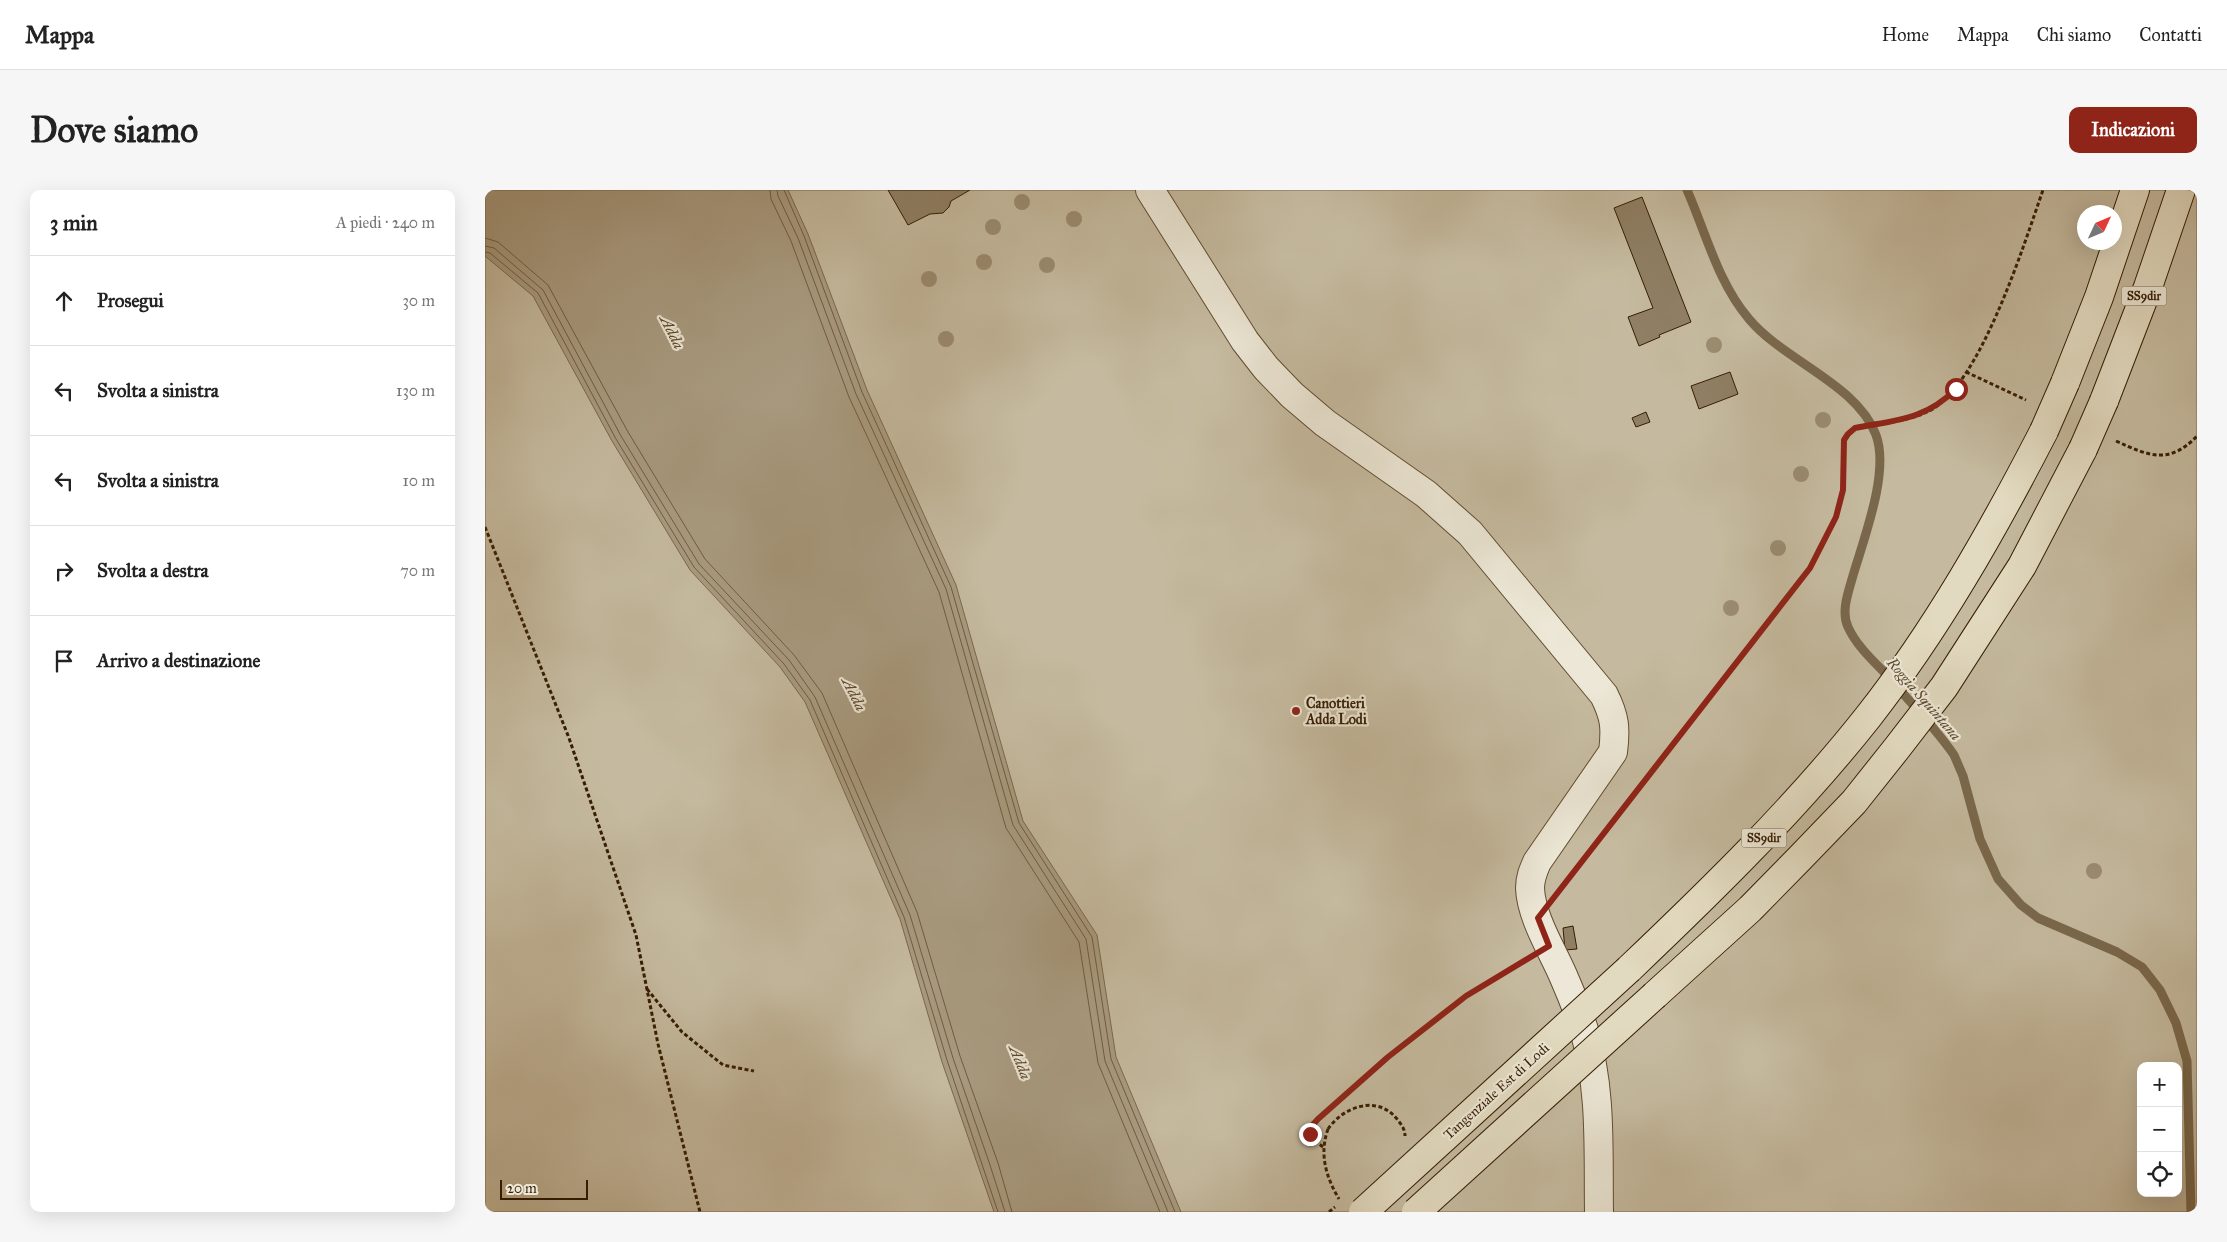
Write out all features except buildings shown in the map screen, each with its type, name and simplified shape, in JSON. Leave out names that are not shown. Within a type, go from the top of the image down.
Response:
[{"type":"highway","name":"Tangenziale Est di Lodi","points":[[1350,1206],[1629,969],[1762,840],[1817,780],[1892,684],[1925,637],[1973,561],[2012,494],[2044,431],[2065,384],[2099,297],[2135,190]]},
{"type":"highway","name":"SS9dir","points":[[1416,1212],[1750,909],[1854,802],[1921,717],[1982,630],[2022,566],[2083,449],[2105,401],[2148,287],[2181,190]]},
{"type":"street","points":[[1150,190],[1245,341],[1266,368],[1325,424],[1426,494],[1470,533],[1604,695],[1613,715],[1615,732],[1613,752],[1537,862],[1531,876],[1530,888],[1538,918],[1584,1030],[1596,1082],[1599,1132],[1599,1212]]},
{"type":"path","points":[[1538,918],[1810,568],[1836,517],[1843,490],[1844,440],[1848,434],[1855,428],[1909,418],[1930,411],[1956,389],[1988,332],[2007,292],[2043,190]]},
{"type":"path","points":[[485,527],[569,738],[636,935],[658,1044],[700,1212]]},
{"type":"path","points":[[1323,1148],[1310,1134],[1311,1127],[1318,1119],[1388,1057],[1466,996],[1549,946]]},
{"type":"path","points":[[647,988],[682,1032],[723,1066],[754,1071]]},
{"type":"path","points":[[1329,1212],[1350,1206],[1327,1173],[1323,1156],[1323,1148],[1328,1130],[1343,1113],[1356,1107],[1370,1105],[1383,1108],[1393,1114],[1405,1133],[1404,1142]]},
{"type":"shaded area","points":[[485,190],[2197,190],[2197,1212],[485,1212]]},
{"type":"water","name":"Adda","points":[[485,190],[788,190],[808,234],[867,390],[956,585],[1023,821],[1097,935],[1116,1057],[1181,1212],[994,1212],[942,1062],[900,919],[805,702],[780,667],[690,570],[612,441],[533,296],[485,256]]},
{"type":"waterway","name":"Roggia Squintana","points":[[1687,190],[1713,257],[1738,305],[1764,334],[1837,387],[1853,401],[1867,417],[1876,435],[1880,468],[1877,487],[1846,603],[1845,615],[1851,633],[1863,650],[1929,723],[1954,755],[1963,776],[1980,839],[1998,879],[2021,905],[2038,918],[2117,952],[2142,967],[2160,990],[2176,1023],[2187,1061],[2191,1212]]},
{"type":"place","name":"Canottieri Adda Lodi","points":[[1296,711]]},
{"type":"route","points":[[1310,1134],[1311,1127],[1318,1119],[1388,1057],[1466,996],[1549,946],[1538,918],[1810,568],[1824,544],[1836,517],[1843,490],[1844,440],[1848,434],[1855,428],[1909,418],[1930,411],[1956,389]]}]
